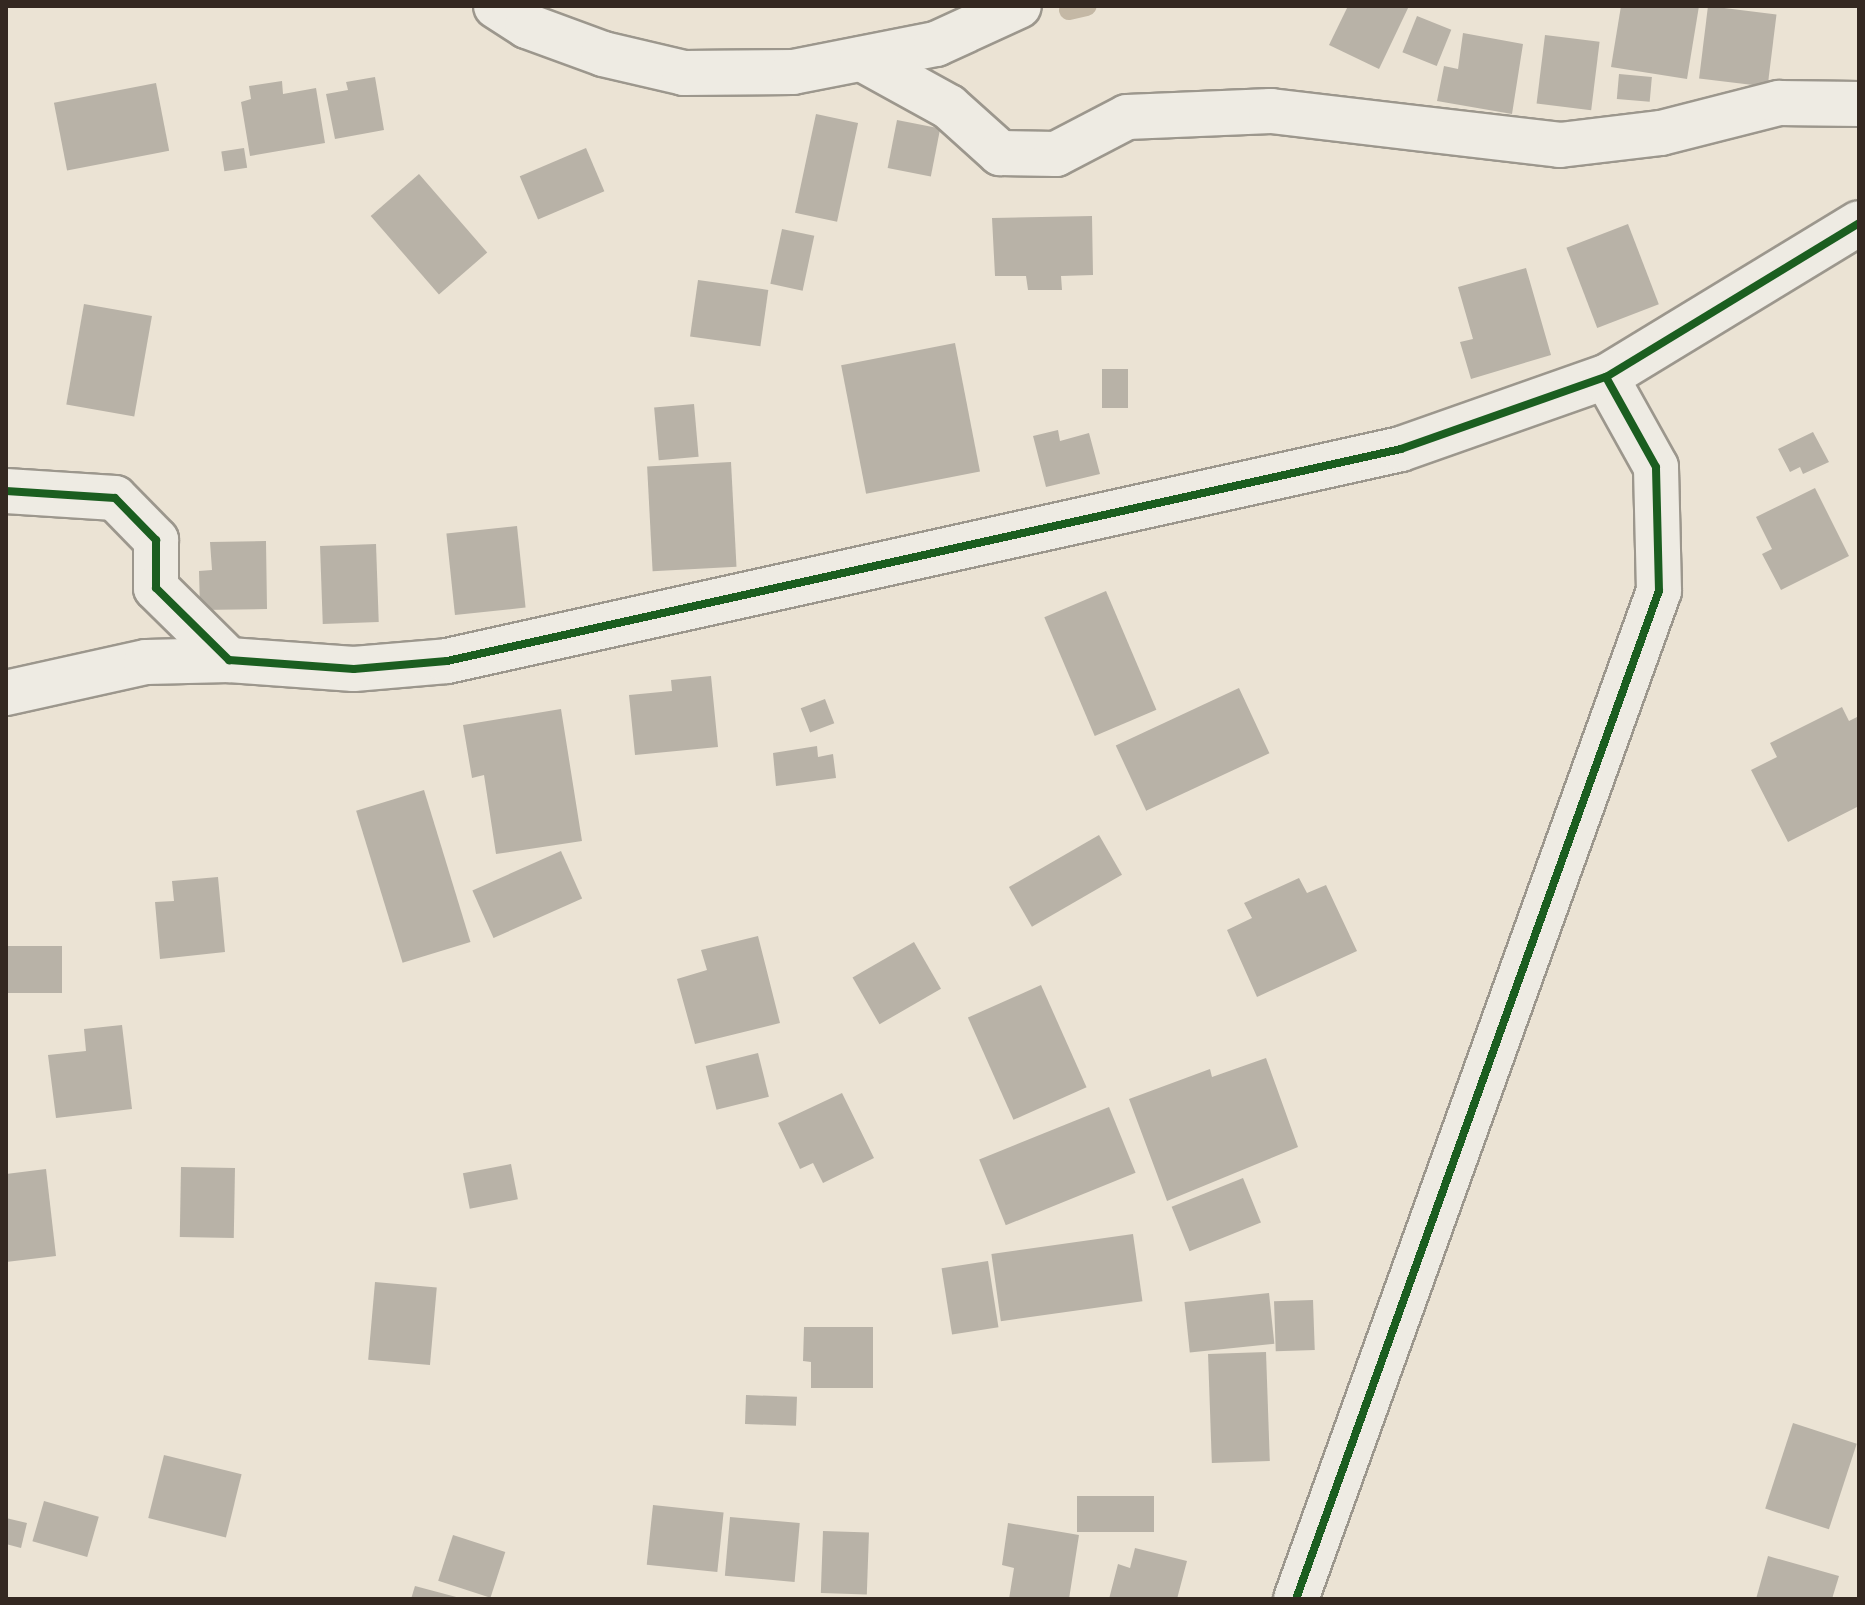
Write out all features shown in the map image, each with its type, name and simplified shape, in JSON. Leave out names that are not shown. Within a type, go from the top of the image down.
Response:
[{"type":"street","points":[[496,6],[527,26],[603,54],[684,73],[793,72],[862,59],[936,44],[1019,6]]},
{"type":"street","points":[[862,59],[949,107],[1000,153],[1056,154],[1127,117],[1271,111],[1560,145],[1661,133],[1779,103],[1859,104]]},
{"type":"street","points":[[6,693],[146,662],[229,660],[354,669],[447,661],[1401,449],[1606,377],[1859,223]]},
{"type":"street","points":[[1296,1599],[1659,591],[1656,467],[1606,377]]},
{"type":"street","points":[[6,491],[115,498],[156,540],[156,588],[229,660]]},
{"type":"building","points":[[1348,6],[1409,6],[1379,69],[1329,45]]},
{"type":"building","points":[[1621,6],[1699,6],[1687,79],[1611,67]]},
{"type":"building","points":[[1708,6],[1776,14],[1768,87],[1699,78]]},
{"type":"building","points":[[1417,16],[1451,30],[1437,66],[1402,52]]},
{"type":"building","points":[[1463,33],[1523,44],[1512,114],[1437,101],[1444,66],[1458,69]]},
{"type":"building","points":[[1545,35],[1600,42],[1591,110],[1537,103]]},
{"type":"building","points":[[1619,74],[1652,77],[1650,102],[1617,99]]},
{"type":"building","points":[[375,77],[384,130],[335,139],[326,94],[348,90],[346,82]]},
{"type":"building","points":[[282,81],[283,94],[316,88],[325,143],[250,156],[241,102],[251,99],[249,86]]},
{"type":"building","points":[[156,83],[169,151],[67,171],[54,103]]},
{"type":"building","points":[[816,114],[858,123],[837,222],[795,213]]},
{"type":"building","points":[[897,120],[940,128],[931,176],[888,168]]},
{"type":"building","points":[[244,148],[247,168],[224,171],[221,152]]},
{"type":"building","points":[[586,148],[604,191],[538,219],[520,176]]},
{"type":"building","points":[[419,174],[487,252],[439,294],[371,216]]},
{"type":"building","points":[[1092,216],[1093,275],[1061,276],[1062,290],[1028,290],[1026,276],[995,276],[992,218]]},
{"type":"building","points":[[1628,224],[1659,304],[1597,328],[1566,248]]},
{"type":"building","points":[[782,229],[814,236],[803,291],[770,284]]},
{"type":"building","points":[[1526,268],[1551,355],[1471,379],[1460,342],[1473,339],[1458,287]]},
{"type":"building","points":[[698,280],[768,290],[760,346],[690,336]]},
{"type":"building","points":[[84,304],[152,316],[134,416],[66,404]]},
{"type":"building","points":[[955,343],[980,472],[866,494],[841,365]]},
{"type":"building","points":[[1102,369],[1128,369],[1128,408],[1102,408]]},
{"type":"building","points":[[694,404],[699,457],[659,460],[654,407]]},
{"type":"building","points":[[1058,430],[1060,441],[1089,433],[1100,474],[1046,487],[1033,436]]},
{"type":"building","points":[[1813,432],[1829,462],[1803,474],[1800,467],[1790,472],[1778,449]]},
{"type":"building","points":[[731,462],[736,567],[653,571],[647,466]]},
{"type":"building","points":[[1815,488],[1849,556],[1781,590],[1762,554],[1772,549],[1756,517]]},
{"type":"building","points":[[517,526],[526,608],[455,615],[446,533]]},
{"type":"building","points":[[266,541],[267,609],[200,610],[199,571],[212,570],[210,542]]},
{"type":"building","points":[[376,544],[379,622],[323,624],[320,546]]},
{"type":"building","points":[[1106,591],[1156,710],[1095,736],[1044,617]]},
{"type":"building","points":[[711,676],[718,747],[635,755],[629,695],[672,691],[671,680]]},
{"type":"building","points":[[1239,688],[1269,753],[1146,811],[1116,745]]},
{"type":"building","points":[[825,699],[834,723],[810,733],[801,708]]},
{"type":"building","points":[[1842,707],[1849,721],[1859,716],[1859,806],[1788,842],[1751,770],[1777,757],[1770,743]]},
{"type":"building","points":[[561,709],[582,841],[496,854],[484,775],[472,778],[463,725]]},
{"type":"building","points":[[817,746],[818,757],[833,754],[836,778],[776,786],[773,753]]},
{"type":"building","points":[[424,790],[470,942],[403,963],[356,811]]},
{"type":"building","points":[[1099,835],[1122,875],[1032,927],[1009,887]]},
{"type":"building","points":[[561,851],[582,899],[494,938],[472,890]]},
{"type":"building","points":[[218,877],[225,952],[160,959],[155,902],[174,901],[172,881]]},
{"type":"building","points":[[1299,878],[1307,893],[1326,885],[1357,951],[1257,997],[1227,930],[1252,918],[1244,903]]},
{"type":"building","points":[[758,936],[780,1023],[695,1044],[677,979],[707,970],[701,950]]},
{"type":"building","points":[[914,942],[941,989],[880,1024],[853,978]]},
{"type":"building","points":[[6,946],[62,946],[62,993],[6,993]]},
{"type":"building","points":[[1041,985],[1087,1087],[1013,1120],[968,1018]]},
{"type":"building","points":[[122,1025],[132,1109],[56,1118],[48,1055],[86,1051],[84,1029]]},
{"type":"building","points":[[758,1053],[769,1097],[716,1110],[706,1066]]},
{"type":"building","points":[[1266,1058],[1298,1147],[1167,1201],[1129,1099],[1210,1069],[1212,1077]]},
{"type":"building","points":[[842,1093],[874,1158],[823,1183],[813,1163],[800,1169],[778,1123]]},
{"type":"building","points":[[1109,1107],[1136,1173],[1006,1225],[979,1159]]},
{"type":"building","points":[[511,1164],[518,1199],[470,1209],[463,1173]]},
{"type":"building","points":[[181,1167],[235,1168],[234,1238],[180,1237]]},
{"type":"building","points":[[46,1169],[56,1256],[6,1262],[6,1174]]},
{"type":"building","points":[[1243,1178],[1261,1223],[1190,1251],[1172,1207]]},
{"type":"building","points":[[1133,1234],[1142,1301],[1001,1321],[991,1254]]},
{"type":"building","points":[[988,1261],[998,1327],[952,1335],[942,1268]]},
{"type":"building","points":[[375,1282],[437,1287],[430,1365],[368,1360]]},
{"type":"building","points":[[1269,1293],[1274,1344],[1190,1353],[1184,1302]]},
{"type":"building","points":[[1313,1300],[1315,1350],[1276,1351],[1274,1301]]},
{"type":"building","points":[[804,1327],[873,1327],[873,1388],[811,1388],[811,1362],[803,1361]]},
{"type":"building","points":[[1266,1352],[1270,1461],[1212,1463],[1208,1354]]},
{"type":"building","points":[[746,1395],[797,1397],[796,1426],[745,1424]]},
{"type":"building","points":[[1793,1423],[1857,1444],[1829,1529],[1765,1509]]},
{"type":"building","points":[[164,1455],[242,1474],[226,1537],[148,1518]]},
{"type":"building","points":[[1077,1496],[1154,1496],[1154,1532],[1077,1532]]},
{"type":"building","points":[[44,1501],[99,1517],[87,1557],[32,1541]]},
{"type":"building","points":[[653,1505],[724,1512],[717,1572],[647,1565]]},
{"type":"building","points":[[730,1517],[800,1523],[795,1582],[725,1576]]},
{"type":"building","points":[[6,1518],[27,1523],[21,1548],[6,1544]]},
{"type":"building","points":[[1008,1523],[1079,1535],[1069,1599],[1009,1599],[1014,1568],[1002,1565]]},
{"type":"building","points":[[823,1531],[869,1533],[867,1595],[821,1593]]},
{"type":"building","points":[[453,1535],[505,1552],[490,1598],[438,1581]]},
{"type":"building","points":[[1135,1548],[1187,1561],[1177,1599],[1109,1599],[1118,1564],[1130,1568]]},
{"type":"building","points":[[1768,1556],[1839,1576],[1832,1599],[1756,1599]]},
{"type":"building","points":[[415,1586],[460,1598],[460,1599],[411,1599]]},
{"type":"waterway","points":[[1069,10],[1087,6]]},
{"type":"cycle path","points":[[6,491],[115,498],[156,540],[156,588],[229,660],[354,669],[447,661],[1401,449],[1606,377],[1859,223]]},
{"type":"cycle path","points":[[1296,1599],[1659,591],[1656,467],[1606,377]]}]
